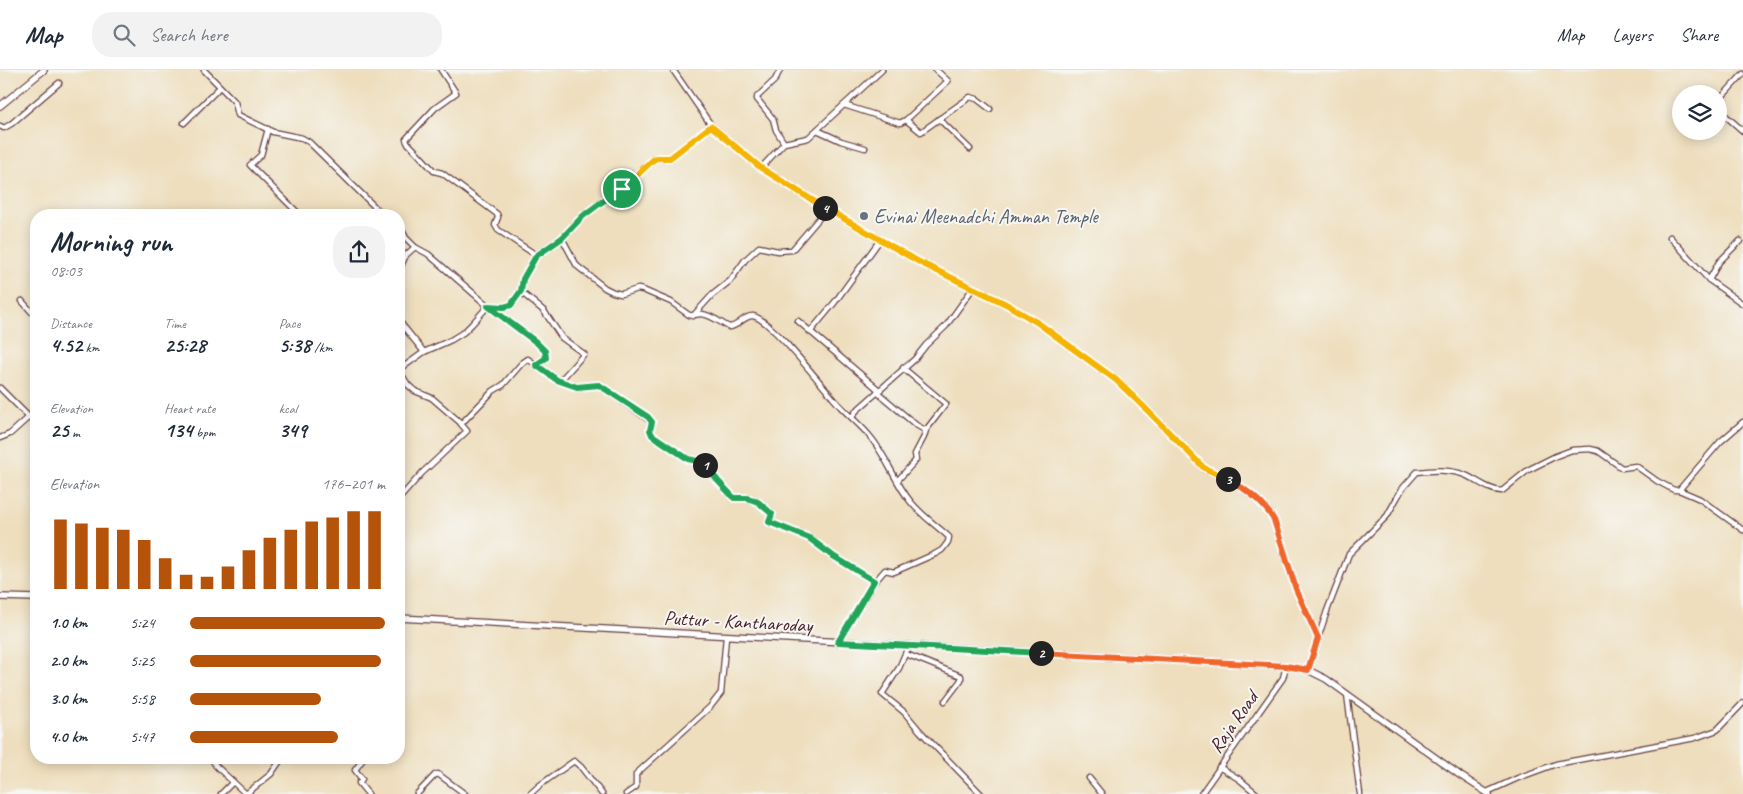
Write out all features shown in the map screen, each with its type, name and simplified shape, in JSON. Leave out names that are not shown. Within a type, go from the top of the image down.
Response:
[{"type":"main road","points":[[0,106],[44,70]]},
{"type":"main road","points":[[0,597],[30,598]]},
{"type":"main road","name":"Puttur - Kantharoday","points":[[405,618],[1286,666],[1308,670],[1326,680],[1460,776],[1488,793]]},
{"type":"street","points":[[204,70],[235,102],[238,115],[268,129],[302,138],[309,142],[377,209]]},
{"type":"street","points":[[441,70],[456,93],[435,108],[413,130],[406,139],[407,142],[434,171],[442,173],[498,214],[495,225],[498,230],[536,256]]},
{"type":"street","points":[[673,70],[711,126],[761,168],[827,209],[921,263],[1006,304],[1038,323],[1116,380],[1204,468],[1234,482],[1256,499],[1269,511],[1274,520],[1296,589],[1318,638]]},
{"type":"street","points":[[780,70],[775,80],[757,99],[773,119],[776,130],[784,143]]},
{"type":"street","points":[[761,168],[784,143],[808,138],[882,70]]},
{"type":"street","points":[[844,105],[900,123],[906,120],[948,81],[936,70]]},
{"type":"street","points":[[1727,91],[1743,74]]},
{"type":"street","points":[[0,126],[4,128],[11,124],[59,83]]},
{"type":"street","points":[[184,123],[220,87]]},
{"type":"street","points":[[906,120],[921,132],[970,97],[977,98],[990,109]]},
{"type":"street","points":[[1727,117],[1743,131]]},
{"type":"street","points":[[939,119],[970,148]]},
{"type":"street","points":[[488,306],[508,307],[511,305],[521,292],[523,279],[536,256],[562,238],[583,216],[622,189],[653,160],[657,158],[670,158],[711,126]]},
{"type":"street","points":[[268,129],[260,155],[250,165],[294,209]]},
{"type":"street","points":[[817,130],[841,141],[865,148]]},
{"type":"street","points":[[692,316],[712,295],[730,281],[745,260],[759,247],[778,251],[792,250],[827,209]]},
{"type":"street","points":[[405,236],[414,247],[428,254],[488,306],[536,342],[545,351],[546,358],[536,365]]},
{"type":"street","points":[[1670,237],[1670,240],[1709,280],[1743,304]]},
{"type":"street","points":[[562,238],[577,266],[613,292],[621,294],[638,289],[644,290],[670,302],[692,316],[705,314],[729,327],[733,327],[748,317],[753,316],[761,321],[780,337],[840,406],[872,439],[910,501],[925,517],[949,537],[942,550],[894,572],[886,570],[874,581],[838,642]]},
{"type":"street","points":[[810,332],[835,302],[880,240]]},
{"type":"street","points":[[1709,280],[1719,262],[1740,242]]},
{"type":"street","points":[[405,257],[414,247]]},
{"type":"street","points":[[852,417],[946,326],[973,288]]},
{"type":"street","points":[[521,292],[544,311],[562,338],[584,354],[560,381]]},
{"type":"street","points":[[22,301],[30,310]]},
{"type":"street","points":[[405,366],[424,352],[464,332],[488,306]]},
{"type":"street","points":[[798,321],[916,426],[925,430]]},
{"type":"street","points":[[405,328],[424,352]]},
{"type":"street","points":[[462,424],[493,391],[503,385],[522,363],[528,359],[560,381],[577,387],[599,385],[652,422],[650,430],[652,435],[688,459],[702,462],[734,498],[747,498],[758,502],[772,514],[769,522],[809,538],[833,556],[874,581]]},
{"type":"street","points":[[898,480],[916,460],[915,454],[926,430],[946,404],[903,368]]},
{"type":"street","points":[[405,380],[414,391],[432,398],[462,424],[467,431],[422,473],[405,492]]},
{"type":"street","points":[[0,388],[29,417],[10,434],[0,438]]},
{"type":"street","points":[[1679,490],[1720,442],[1743,422]]},
{"type":"street","points":[[1308,670],[1327,611],[1349,554],[1387,516],[1402,489],[1417,472],[1452,471],[1465,475],[1493,490],[1502,491],[1528,470],[1556,456],[1572,450],[1590,449],[1604,454],[1622,468],[1636,466],[1658,482],[1700,499],[1743,530]]},
{"type":"street","points":[[626,794],[636,787],[636,774],[696,721],[721,693],[726,637]]},
{"type":"street","points":[[909,646],[899,668],[882,694],[904,712],[920,732],[981,794]]},
{"type":"street","points":[[906,654],[962,676],[945,700]]},
{"type":"street","name":"Raja Road","points":[[1200,794],[1283,678],[1286,666]]},
{"type":"street","points":[[1347,694],[1360,794]]},
{"type":"street","points":[[1488,793],[1518,778],[1556,764],[1695,738],[1716,730],[1743,703]]},
{"type":"street","points":[[530,794],[574,762],[581,767],[602,794]]},
{"type":"street","points":[[214,764],[246,794],[271,774],[278,764]]},
{"type":"street","points":[[359,764],[354,770],[362,778],[359,784],[368,794]]},
{"type":"street","points":[[1219,767],[1239,779],[1257,794]]},
{"type":"street","points":[[417,794],[434,775],[438,774],[465,794]]},
{"type":"street","points":[[1089,778],[1102,794]]},
{"type":"street","points":[[221,794],[233,782]]},
{"type":"place","name":"Evinai Meenadchi Amman Temple","points":[[864,216]]},
{"type":"route","points":[[711,126],[761,168],[841,218],[921,263],[1006,304],[1038,323],[1116,380],[1204,468],[1234,482],[1269,511],[1274,520],[1296,589],[1318,638],[1308,670],[1286,666],[838,642],[874,581],[833,556],[809,538],[769,522],[772,514],[758,502],[747,498],[734,498],[702,462],[688,459],[652,435],[650,430],[652,422],[648,417],[599,385],[577,387],[557,380],[536,365],[546,358],[545,351],[488,306],[508,307],[511,305],[521,291],[523,279],[534,257],[562,238],[583,216],[622,189],[653,160],[661,157],[670,158],[711,126]]}]
